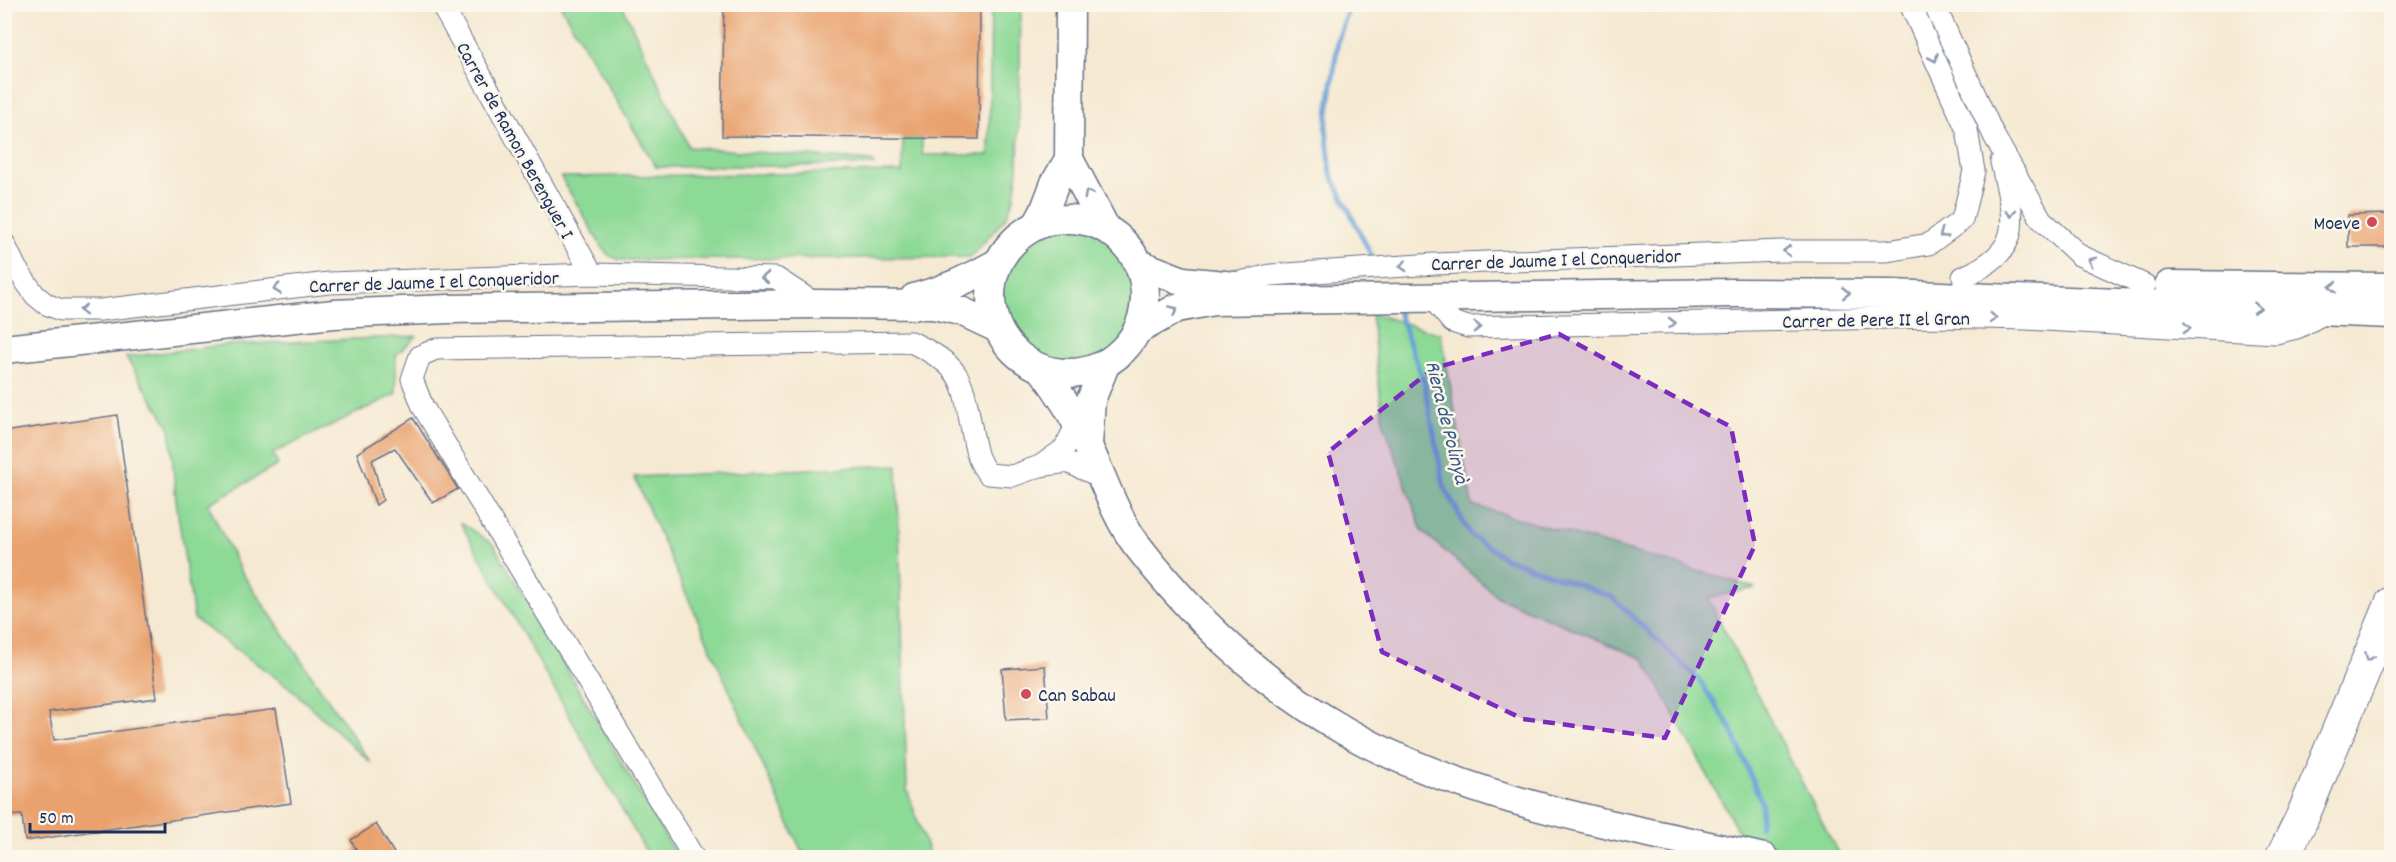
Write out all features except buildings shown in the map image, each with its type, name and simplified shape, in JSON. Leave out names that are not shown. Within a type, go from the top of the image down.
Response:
[{"type":"highway","points":[[2282,858],[2302,818],[2391,603]]},
{"type":"main road","points":[[1070,4],[1069,159],[1106,230]]},
{"type":"main road","points":[[1038,223],[1055,183],[1069,159]]},
{"type":"main road","points":[[894,304],[947,289],[975,276],[997,262],[1018,236],[1038,223],[1075,219],[1106,230],[1126,245],[1139,264],[1144,281],[1145,298],[1144,312],[1138,330],[1124,349],[1105,365],[1088,370],[1063,372],[1042,369],[1027,362],[1013,351],[995,327],[991,306],[991,285],[997,262]]},
{"type":"main road","points":[[1139,264],[1174,279],[1270,289],[1372,294]]},
{"type":"main road","points":[[1418,294],[1690,276],[1868,274],[2145,285],[2391,287]]},
{"type":"main road","points":[[1138,330],[1177,308],[1193,303],[1372,294],[1892,294],[2391,314]]},
{"type":"main road","points":[[4,350],[334,314],[388,311],[894,304],[948,307],[995,327]]},
{"type":"main road","points":[[1083,435],[1091,400],[1105,365]]},
{"type":"main road","points":[[1042,369],[1067,405],[1134,541],[1211,630],[1254,667],[1297,699],[1345,731],[1462,783],[1519,801],[1764,858]]},
{"type":"street","name":"Carrer de Ramon Berenguer I","points":[[441,4],[592,274]]},
{"type":"street","name":"Carrer de Jaume I el Conqueridor","points":[[1227,285],[1271,275],[1435,264],[1781,250],[1887,251],[1929,244],[1962,220],[1974,171],[1966,130],[1910,4]]},
{"type":"street","points":[[1934,4],[1994,136],[2041,219],[2079,255],[2145,285]]},
{"type":"street","points":[[1963,277],[1980,270],[2001,255],[2010,235],[2013,216],[1994,136]]},
{"type":"street","name":"Carrer de Jaume I el Conqueridor","points":[[4,243],[25,282],[35,295],[46,304],[61,310],[100,310],[329,283],[592,274],[776,278],[816,304]]},
{"type":"street","points":[[694,858],[423,407],[412,379],[420,356],[436,349],[911,342],[936,354],[949,364],[962,384],[978,462],[988,474],[1012,476],[1040,466],[1067,462],[1101,477]]},
{"type":"street","points":[[1040,466],[1083,435]]},
{"type":"highlighted area","points":[[1559,334],[1731,427],[1755,545],[1665,738],[1523,719],[1382,652],[1328,452],[1434,368]]},
{"type":"green space","points":[[560,5],[622,5],[689,147],[872,161],[874,165],[656,167]]},
{"type":"green space","points":[[991,5],[1021,5],[1018,170],[1014,198],[1006,217],[971,257],[620,260],[610,256],[603,249],[561,177],[902,172],[903,138],[922,138],[922,155],[989,155]]},
{"type":"green space","points":[[1067,219],[1082,220],[1097,225],[1122,241],[1138,266],[1143,281],[1143,311],[1138,326],[1122,351],[1097,367],[1082,372],[1067,373],[1052,372],[1037,367],[1012,351],[996,326],[991,311],[990,296],[991,281],[996,266],[1012,241],[1037,225],[1052,220]]},
{"type":"green space","points":[[1371,313],[1441,334],[1472,505],[1756,588],[1708,598],[1840,857],[1823,857],[1743,840],[1644,659],[1498,597],[1422,531],[1383,420]]},
{"type":"green space","points":[[417,336],[396,355],[396,394],[273,453],[278,465],[208,504],[240,570],[371,763],[289,687],[194,619],[176,501],[170,428],[126,357],[225,345]]},
{"type":"green space","points":[[897,465],[907,790],[930,857],[804,857],[634,477]]},
{"type":"green space","points":[[460,522],[494,545],[677,857],[649,857]]},
{"type":"waterway","name":"Riera de Polinyà","points":[[1350,4],[1338,40],[1326,128],[1331,174],[1375,263]]},
{"type":"waterway","name":"Riera de Polinyà","points":[[1396,306],[1424,382],[1444,486],[1470,535],[1505,558],[1612,597],[1699,680],[1731,728],[1762,804],[1760,826]]},
{"type":"place","name":"Moeve","points":[[2372,222]]},
{"type":"place","name":"Can Sabau","points":[[1026,694]]}]
